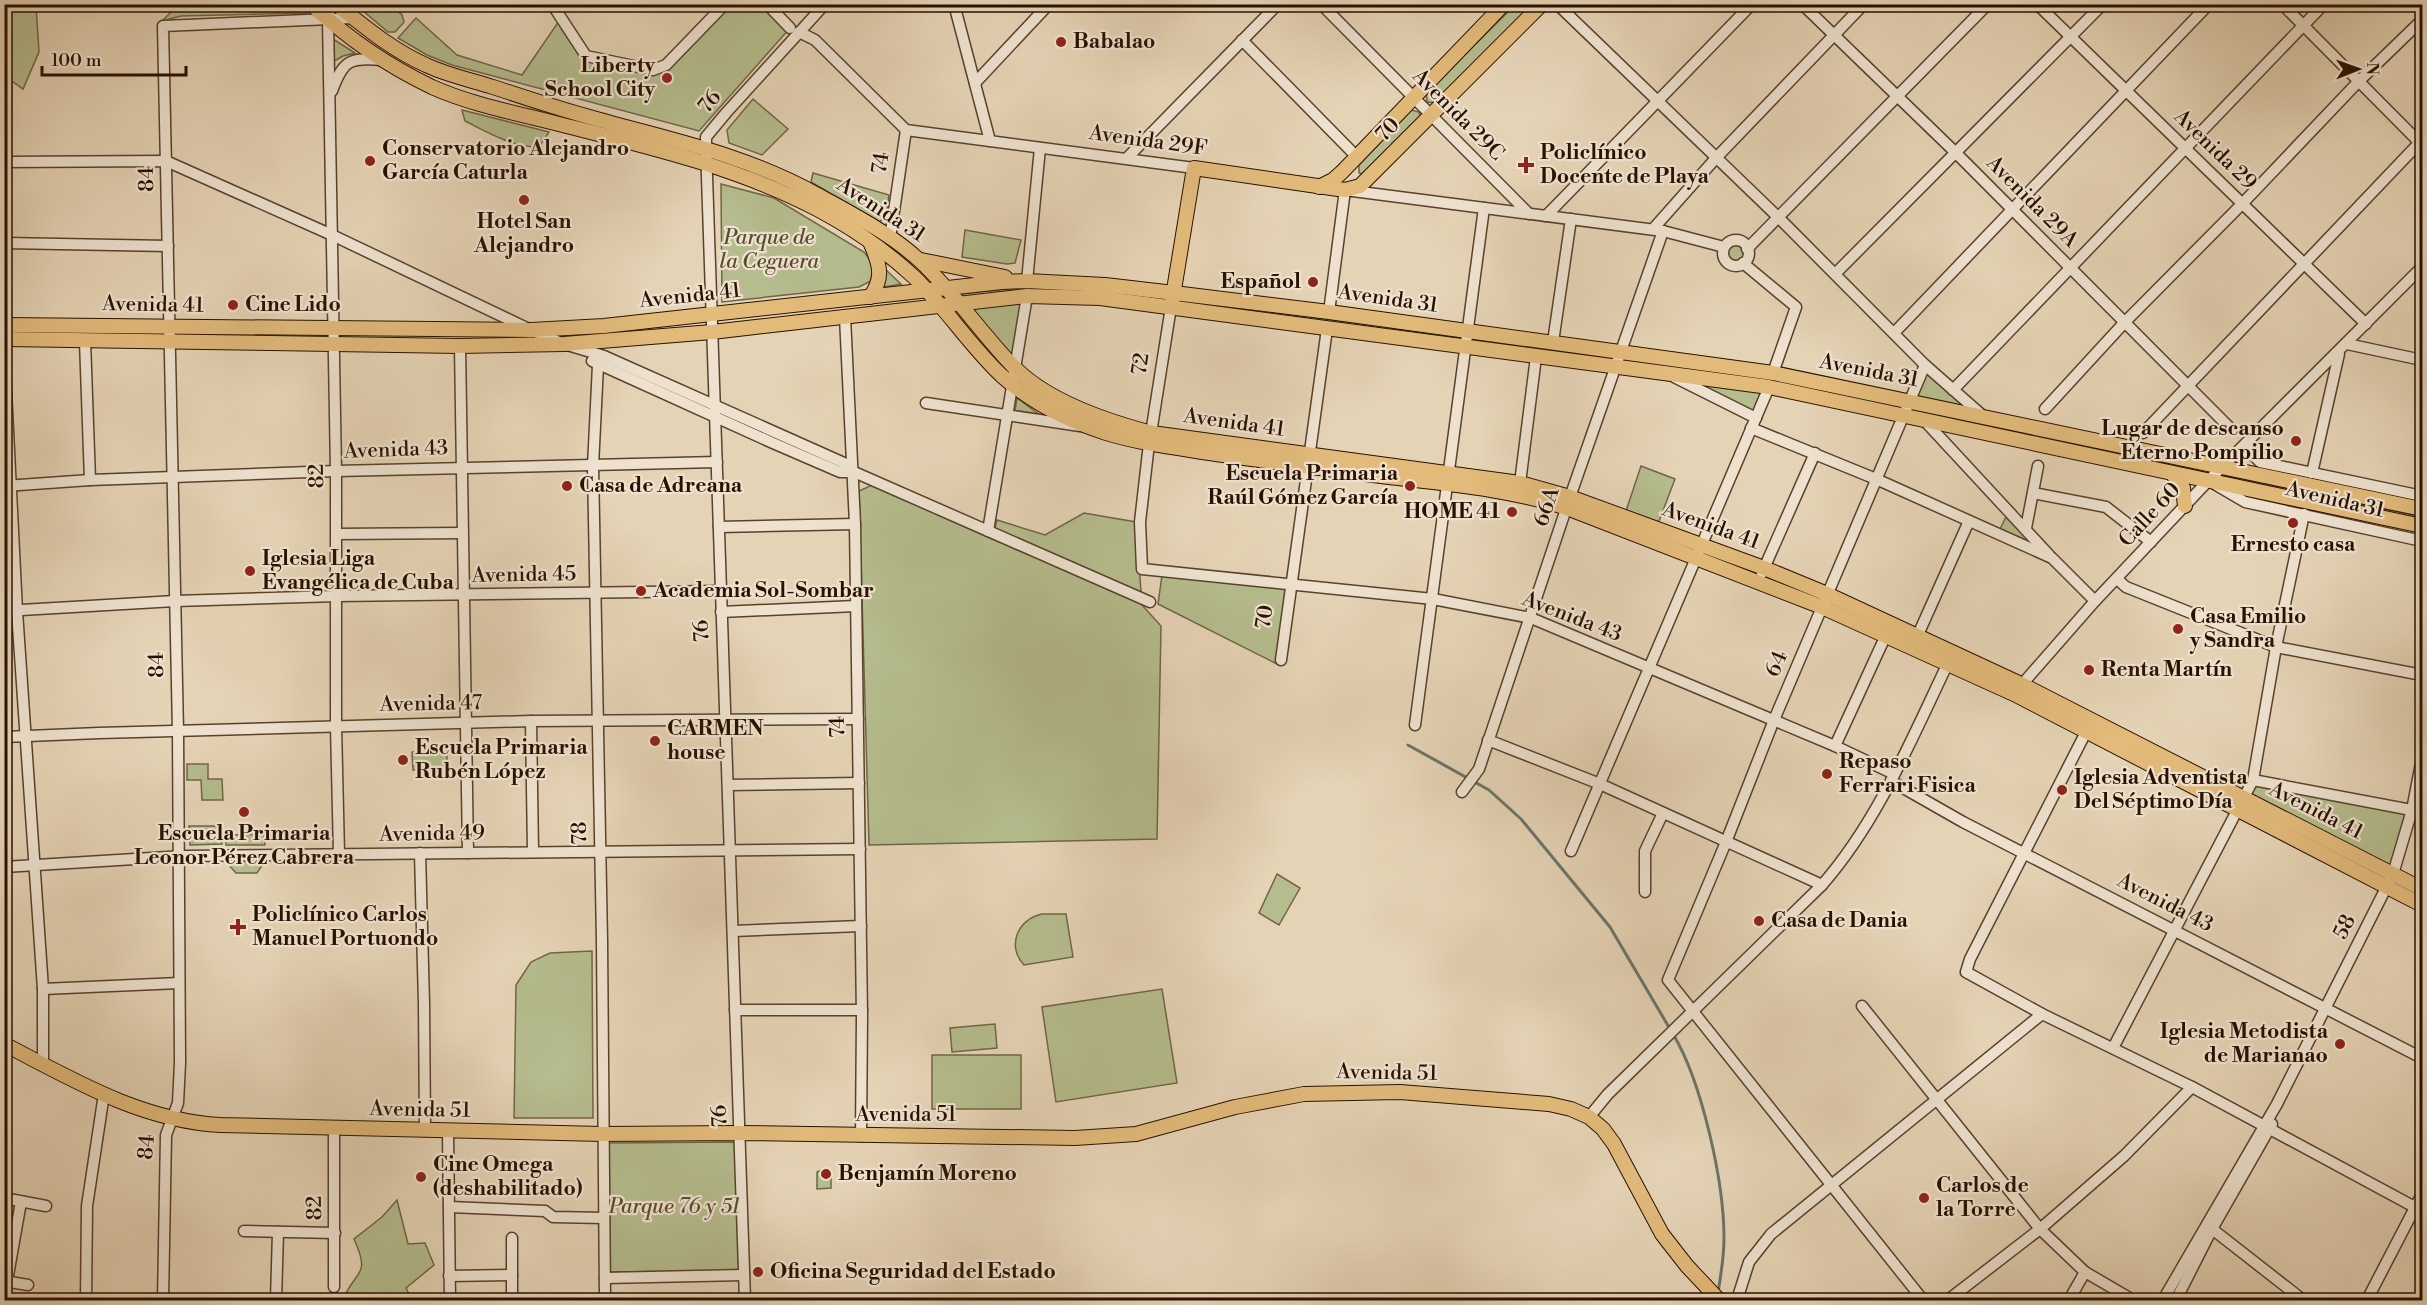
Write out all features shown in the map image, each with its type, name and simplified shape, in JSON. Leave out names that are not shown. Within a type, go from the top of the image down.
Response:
[{"type":"main road","name":"Avenida 31","points":[[311,4],[328,20],[381,60],[434,88],[484,104],[702,163],[762,183],[819,210],[896,262],[940,305],[1027,296],[1100,298],[1669,374],[1771,380],[1923,419],[2422,526]]},
{"type":"main road","name":"Avenida 31","points":[[336,4],[390,46],[428,66],[592,118],[706,147],[784,177],[890,237],[919,259],[947,289],[1027,280],[1105,285],[1622,351],[1771,380],[1910,401],[2422,509]]},
{"type":"main road","name":"70","points":[[1319,187],[1342,172],[1504,4]]},
{"type":"main road","name":"70","points":[[1345,190],[1368,181],[1542,4]]},
{"type":"main road","name":"Avenida 29F","points":[[1194,168],[1345,190]]},
{"type":"main road","name":"72","points":[[1171,307],[1194,168]]},
{"type":"main road","points":[[1342,172],[1341,183],[1345,190]]},
{"type":"main road","points":[[870,297],[881,276],[880,265],[871,244]]},
{"type":"main road","points":[[919,259],[971,272],[1027,280]]},
{"type":"main road","name":"Avenida 41","points":[[4,325],[531,330],[604,326],[947,289],[1014,368],[1030,381],[1076,407],[1151,439]]},
{"type":"main road","name":"Avenida 41","points":[[4,339],[333,345],[564,344],[712,332],[940,305],[994,368],[1012,384],[1065,417],[1094,428],[1151,439],[1308,461],[1448,478],[1520,483],[1698,552],[1758,581],[1825,601],[1917,637],[2390,880],[2422,905]]},
{"type":"main road","points":[[2172,473],[2182,488],[2185,506]]},
{"type":"main road","name":"Avenida 41","points":[[1448,478],[1540,499],[1569,502]]},
{"type":"main road","name":"Avenida 41","points":[[1698,552],[1764,568],[1886,635],[1948,663],[2018,689],[2086,732],[2240,803]]},
{"type":"main road","name":"Avenida 41","points":[[2390,880],[2422,889]]},
{"type":"main road","name":"Avenida 51","points":[[4,1044],[104,1094],[149,1113],[211,1125],[602,1134],[740,1133],[1108,1137],[1136,1134],[1235,1107],[1278,1098],[1359,1092],[1470,1096],[1549,1104],[1571,1108],[1589,1117],[1603,1129],[1614,1144],[1662,1234],[1707,1294],[1719,1300]]},
{"type":"street","name":"82","points":[[330,4],[328,20],[337,534],[336,726],[339,854]]},
{"type":"street","points":[[552,4],[586,56],[653,70],[666,66],[725,4]]},
{"type":"street","points":[[767,4],[794,30],[815,40],[906,130]]},
{"type":"street","name":"76","points":[[745,1300],[731,850],[720,591],[716,413],[702,163],[706,137],[794,30],[825,4]]},
{"type":"street","points":[[954,4],[990,141]]},
{"type":"street","points":[[975,83],[1049,4]]},
{"type":"street","points":[[1127,158],[1278,4]]},
{"type":"street","name":"Avenida 29C","points":[[1321,4],[1529,214]]},
{"type":"street","points":[[1557,4],[1778,217],[1925,365],[1983,416]]},
{"type":"street","points":[[1546,216],[1752,4]]},
{"type":"street","name":"Avenida 29A","points":[[1802,4],[1956,153],[2232,429]]},
{"type":"street","name":"66A","points":[[1462,792],[1479,769],[1617,367],[1658,230],[1716,158],[1864,4]]},
{"type":"street","points":[[1748,249],[1988,4]]},
{"type":"street","name":"Avenida 29","points":[[2037,4],[2366,324]]},
{"type":"street","points":[[1835,274],[2103,4]]},
{"type":"street","points":[[1894,333],[2210,4]]},
{"type":"street","points":[[2143,432],[2422,143],[2282,4]]},
{"type":"street","points":[[1953,390],[2324,4]]},
{"type":"street","points":[[328,20],[354,18]]},
{"type":"street","name":"84","points":[[163,1300],[165,1135],[178,1103],[180,1063],[178,730],[163,26],[328,20]]},
{"type":"street","points":[[2045,409],[2124,323],[2359,81],[2422,20]]},
{"type":"street","points":[[1242,40],[1356,156]]},
{"type":"street","name":"82","points":[[330,97],[340,69],[360,58],[381,60]]},
{"type":"street","points":[[4,285],[6,88]]},
{"type":"street","name":"Avenida 29F","points":[[906,130],[1194,168]]},
{"type":"street","name":"74","points":[[890,237],[906,130]]},
{"type":"street","points":[[1027,280],[1040,148]]},
{"type":"street","points":[[5,162],[166,161],[332,235],[531,330],[604,357],[716,413]]},
{"type":"street","points":[[1329,312],[1345,190]]},
{"type":"street","name":"Avenida 29F","points":[[1345,190],[1529,214]]},
{"type":"street","points":[[1415,725],[1484,208]]},
{"type":"street","points":[[1529,214],[1658,230],[1724,247],[1735,240],[1743,242],[1748,249],[1748,257],[1743,263],[1735,266],[1727,263],[1723,255],[1724,247]]},
{"type":"street","points":[[1553,342],[1571,219]]},
{"type":"street","points":[[5,243],[168,246]]},
{"type":"street","points":[[1571,851],[1771,380],[1796,307],[1743,263]]},
{"type":"street","name":"Calle 60","points":[[2018,689],[2095,602],[2208,481],[2422,267]]},
{"type":"street","points":[[988,531],[1027,296]]},
{"type":"street","name":"72","points":[[1142,568],[1140,522],[1171,307]]},
{"type":"street","name":"74","points":[[845,317],[854,472],[862,1010],[861,1136]]},
{"type":"street","points":[[2366,324],[2367,336],[2373,349]]},
{"type":"street","name":"70","points":[[1281,660],[1326,329]]},
{"type":"street","points":[[85,341],[90,480]]},
{"type":"street","points":[[564,344],[598,365],[843,463],[854,472],[1150,602]]},
{"type":"street","points":[[2347,344],[2422,360]]},
{"type":"street","points":[[460,346],[468,853]]},
{"type":"street","points":[[4,350],[8,486],[43,989],[43,1063]]},
{"type":"street","points":[[2312,473],[2339,352]]},
{"type":"street","points":[[1520,483],[1536,357]]},
{"type":"street","name":"78","points":[[598,365],[593,466],[605,1300]]},
{"type":"street","name":"64","points":[[1694,1011],[1668,980],[1774,720],[1925,365]]},
{"type":"street","points":[[1669,374],[1753,423],[1815,453],[2052,558]]},
{"type":"street","points":[[926,403],[1094,428]]},
{"type":"street","points":[[1923,419],[2095,602]]},
{"type":"street","name":"Avenida 31","points":[[2249,441],[2252,454],[2260,462],[2422,496]]},
{"type":"street","points":[[1758,581],[1815,453]]},
{"type":"street","name":"Avenida 43","points":[[8,486],[90,480],[336,471],[717,462]]},
{"type":"street","points":[[2026,528],[2038,466]]},
{"type":"street","name":"Avenida 31","points":[[2208,481],[2245,502],[2422,541]]},
{"type":"street","points":[[2033,494],[2106,507],[2151,542]]},
{"type":"street","points":[[2113,1048],[2253,780],[2276,647],[2304,514]]},
{"type":"street","points":[[1917,637],[1969,521]]},
{"type":"street","points":[[719,526],[855,524]]},
{"type":"street","points":[[337,534],[462,533]]},
{"type":"street","name":"Avenida 43","points":[[1142,568],[1433,599],[1530,618],[1835,746],[1893,777],[1964,822],[2422,1058]]},
{"type":"street","points":[[2117,579],[2126,587],[2276,647],[2422,675]]},
{"type":"street","name":"Avenida 45","points":[[4,611],[175,601],[337,596],[720,591]]},
{"type":"street","points":[[721,612],[856,606]]},
{"type":"street","points":[[1835,746],[1886,635]]},
{"type":"street","points":[[1589,1117],[1608,1094],[1822,885],[1857,841],[1893,777],[1948,663]]},
{"type":"street","name":"Avenida 47","points":[[4,737],[531,721],[858,718]]},
{"type":"street","points":[[531,721],[533,852]]},
{"type":"street","points":[[2086,732],[1970,959],[1966,972],[2042,1014],[2193,1087],[2419,1210]]},
{"type":"street","points":[[1488,740],[1600,784],[1822,885]]},
{"type":"street","name":"58","points":[[2163,1300],[2209,1227],[2267,1126],[2390,880],[2417,811],[2422,758]]},
{"type":"street","points":[[2253,780],[2417,811]]},
{"type":"street","points":[[728,785],[859,783]]},
{"type":"street","points":[[1645,892],[1646,850],[1663,813]]},
{"type":"street","name":"Avenida 49","points":[[4,867],[179,856],[860,849]]},
{"type":"street","points":[[420,853],[425,1131]]},
{"type":"street","points":[[733,931],[861,926]]},
{"type":"street","points":[[43,989],[179,983]]},
{"type":"street","points":[[1862,1006],[2040,1229],[2085,1272],[2133,1300]]},
{"type":"street","points":[[735,1010],[862,1010]]},
{"type":"street","points":[[1694,1011],[1923,1300]]},
{"type":"street","points":[[1737,1300],[1749,1262],[1771,1234],[2042,1014]]},
{"type":"street","points":[[1948,1300],[2040,1229],[2124,1156],[2193,1087]]},
{"type":"street","points":[[86,1300],[87,1206],[104,1094]]},
{"type":"street","name":"82","points":[[334,1129],[334,1287]]},
{"type":"street","points":[[448,1131],[450,1300]]},
{"type":"street","points":[[2367,1300],[2419,1210],[2422,1194]]},
{"type":"street","points":[[4,1198],[46,1206]]},
{"type":"street","points":[[21,1202],[6,1281],[28,1285]]},
{"type":"street","points":[[449,1207],[545,1211],[553,1217],[604,1218]]},
{"type":"street","points":[[2209,1227],[2304,1300]]},
{"type":"street","name":"58","points":[[2176,1300],[2209,1227]]},
{"type":"street","points":[[244,1231],[335,1233]]},
{"type":"street","points":[[276,1300],[278,1232]]},
{"type":"street","points":[[512,1238],[512,1300]]},
{"type":"street","points":[[2069,1300],[2085,1272]]},
{"type":"street","points":[[449,1276],[512,1275]]},
{"type":"street","points":[[605,1278],[744,1275]]},
{"type":"green space","points":[[5,4],[36,5],[39,52],[23,89],[5,76]]},
{"type":"green space","points":[[178,5],[298,5],[307,13],[181,16],[162,21]]},
{"type":"green space","points":[[356,5],[391,5],[402,15],[404,22],[395,32],[388,32]]},
{"type":"green space","points":[[725,5],[767,5],[790,28],[699,131],[452,65],[427,55],[398,38],[416,18],[457,55],[522,75],[561,18],[586,56],[653,70]]},
{"type":"green space","points":[[1515,5],[1533,5],[1437,103],[1427,102],[1426,93]]},
{"type":"green space","points":[[333,39],[355,53],[333,62]]},
{"type":"green space","points":[[753,99],[788,129],[762,155],[729,143],[727,130]]},
{"type":"green space","points":[[462,110],[549,132],[539,147],[520,145],[465,121]]},
{"type":"green space","points":[[1411,110],[1419,112],[1420,116],[1363,174],[1359,173],[1359,165]]},
{"type":"green space","points":[[813,173],[889,195],[886,217],[879,222],[811,182]]},
{"type":"green space","name":"Parque de la Ceguera","points":[[721,184],[774,198],[864,252],[873,265],[874,272],[871,281],[859,287],[722,302]]},
{"type":"green space","points":[[965,230],[1021,240],[1015,263],[1007,264],[962,257]]},
{"type":"green space","points":[[1735,244],[1741,247],[1744,253],[1741,259],[1735,262],[1729,259],[1726,253],[1729,247]]},
{"type":"green space","points":[[886,270],[901,284],[884,287]]},
{"type":"green space","points":[[1027,287],[1089,289],[1163,298],[1163,300],[1027,290],[961,297],[959,294]]},
{"type":"green space","points":[[1027,296],[1014,368],[959,302]]},
{"type":"green space","points":[[1183,300],[1461,337],[1461,340],[1182,303]]},
{"type":"green space","points":[[1470,338],[1616,358],[1615,360],[1470,341]]},
{"type":"green space","points":[[1624,358],[1768,378],[1767,381],[1623,361]]},
{"type":"green space","points":[[1925,365],[1983,416],[1910,401]]},
{"type":"green space","points":[[1669,374],[1769,387],[1756,418]]},
{"type":"green space","points":[[1775,379],[1904,405],[1903,408],[1774,383]]},
{"type":"green space","points":[[1017,398],[1040,415],[1015,411]]},
{"type":"green space","points":[[1911,407],[2209,471],[2207,473],[1911,409]]},
{"type":"green space","points":[[1641,466],[1675,479],[1656,529],[1624,517]]},
{"type":"green space","points":[[2223,475],[2422,517],[2422,520],[2221,477]]},
{"type":"green space","points":[[872,485],[992,539],[997,520],[1045,535],[1084,513],[1136,522],[1142,605],[1161,626],[1157,839],[869,845],[859,491]]},
{"type":"green space","points":[[2006,517],[2033,545],[1999,531]]},
{"type":"green space","points":[[1162,575],[1287,586],[1277,664],[1158,604]]},
{"type":"green space","points":[[447,751],[447,770],[413,770],[412,752]]},
{"type":"green space","points":[[187,764],[208,764],[208,779],[222,779],[223,800],[202,800],[201,780],[187,780]]},
{"type":"green space","points":[[2253,780],[2412,810],[2393,874],[2243,798]]},
{"type":"green space","points":[[189,826],[221,826],[222,844],[190,845]]},
{"type":"green space","points":[[264,834],[265,845],[226,845],[226,835]]},
{"type":"green space","points":[[265,861],[257,873],[236,873],[228,864],[228,862]]},
{"type":"green space","points":[[1277,874],[1300,888],[1279,925],[1259,913]]},
{"type":"green space","points":[[1042,914],[1066,914],[1073,957],[1024,965],[1016,950],[1017,934],[1027,921]]},
{"type":"green space","points":[[592,951],[593,1118],[514,1118],[516,985],[531,962],[550,953]]},
{"type":"green space","points":[[1162,989],[1177,1083],[1056,1102],[1042,1007]]},
{"type":"green space","points":[[995,1024],[997,1048],[952,1052],[950,1028]]},
{"type":"green space","points":[[932,1055],[1021,1055],[1021,1109],[932,1109]]},
{"type":"green space","name":"Parque 76 y 51","points":[[733,1142],[735,1145],[740,1271],[610,1272],[607,1148],[609,1143]]},
{"type":"green space","points":[[824,1169],[831,1174],[831,1188],[817,1189],[817,1172]]},
{"type":"green space","points":[[397,1200],[408,1244],[425,1243],[434,1265],[406,1288],[412,1300],[386,1300],[380,1295],[371,1300],[343,1300],[361,1268],[359,1252],[354,1239],[382,1217]]},
{"type":"waterway","points":[[1408,745],[1489,790],[1521,819],[1610,927],[1670,1029]]},
{"type":"waterway","points":[[1673,1034],[1693,1078],[1716,1162],[1724,1238],[1718,1292]]},
{"type":"place","name":"Babalao","points":[[1061,42]]},
{"type":"place","name":"Liberty School City","points":[[667,78]]},
{"type":"place","name":"Conservatorio Alejandro García Caturla","points":[[370,161]]},
{"type":"place","name":"Policlínico Docente de Playa","points":[[1526,165]]},
{"type":"place","name":"Hotel San Alejandro","points":[[524,200]]},
{"type":"place","name":"Español","points":[[1313,282]]},
{"type":"place","name":"Cine Lido","points":[[233,305]]},
{"type":"place","name":"Lugar de descanso Eterno Pompilio","points":[[2296,441]]},
{"type":"place","name":"Casa de Adreana","points":[[567,486]]},
{"type":"place","name":"Escuela Primaria Raúl Gómez García","points":[[1410,486]]},
{"type":"place","name":"HOME 41","points":[[1512,512]]},
{"type":"place","name":"Ernesto casa","points":[[2293,523]]},
{"type":"place","name":"Iglesia Liga Evangélica de Cuba","points":[[250,571]]},
{"type":"place","name":"Academia Sol-Sombar","points":[[641,591]]},
{"type":"place","name":"Casa Emilio y Sandra","points":[[2178,629]]},
{"type":"place","name":"Renta Martín","points":[[2089,670]]},
{"type":"place","name":"CARMEN house","points":[[655,741]]},
{"type":"place","name":"Escuela Primaria Rubén López","points":[[403,760]]},
{"type":"place","name":"Repaso Ferrari Fisica","points":[[1827,774]]},
{"type":"place","name":"Iglesia Adventista Del Séptimo Día","points":[[2062,790]]},
{"type":"place","name":"Escuela Primaria Leonor Pérez Cabrera","points":[[244,812]]},
{"type":"place","name":"Casa de Dania","points":[[1759,921]]},
{"type":"place","name":"Policlínico Carlos Manuel Portuondo","points":[[238,927]]},
{"type":"place","name":"Iglesia Metodista de Marianao","points":[[2340,1044]]},
{"type":"place","name":"Benjamín Moreno","points":[[826,1174]]},
{"type":"place","name":"Cine Omega (deshabilitado)","points":[[421,1177]]},
{"type":"place","name":"Carlos de la Torre","points":[[1924,1198]]},
{"type":"place","name":"Oficina Seguridad del Estado","points":[[758,1272]]}]
